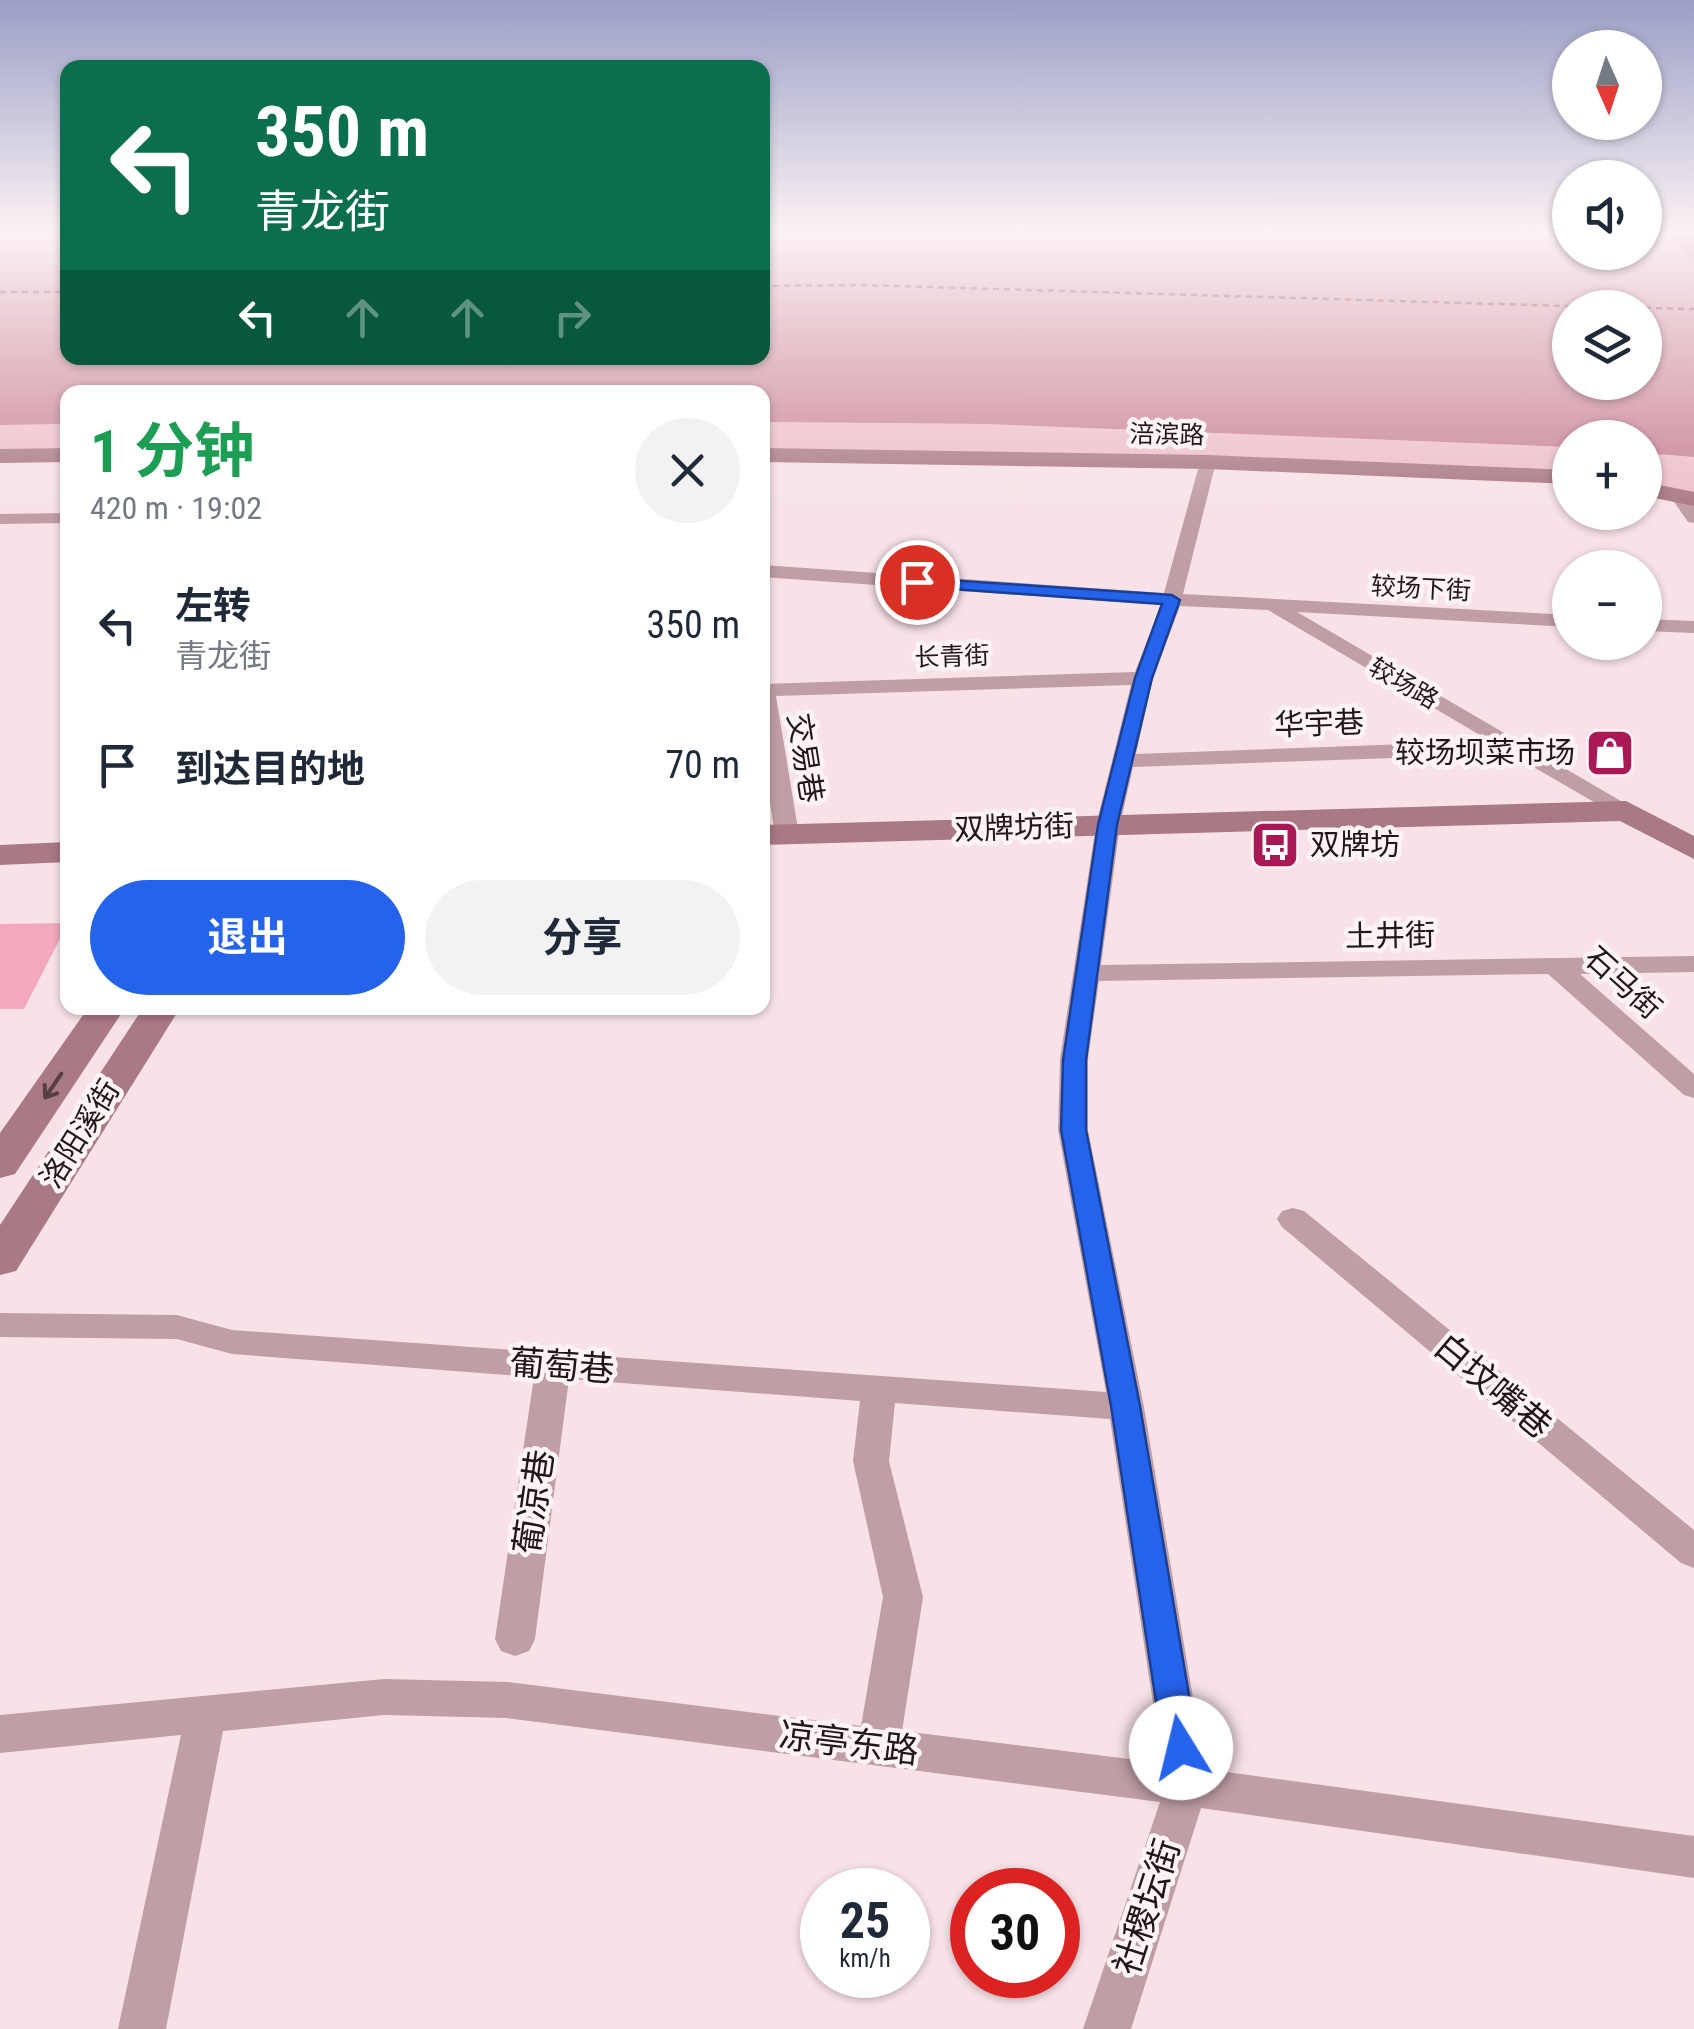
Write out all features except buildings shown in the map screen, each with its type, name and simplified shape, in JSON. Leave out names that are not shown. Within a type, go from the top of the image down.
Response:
[{"type":"street","points":[[0,456],[60,455]]},
{"type":"street","name":"涪滨路","points":[[770,455],[1208,462],[1552,476]]},
{"type":"street","points":[[1187,1786],[1126,1406],[1073,1130],[1074,1060],[1108,825],[1143,678],[1172,600],[1208,462]]},
{"type":"street","points":[[1662,492],[1687,497],[1694,518]]},
{"type":"street","points":[[0,519],[60,518]]},
{"type":"street","name":"较场下街","points":[[770,571],[1172,600],[1552,620]]},
{"type":"street","name":"较场路","points":[[1270,605],[1694,849]]},
{"type":"street","points":[[1662,625],[1694,627]]},
{"type":"street","name":"长青街","points":[[770,690],[1143,678]]},
{"type":"street","name":"华宇巷","points":[[1126,761],[1514,747]]},
{"type":"street","name":"交易巷","points":[[770,775],[775,835]]},
{"type":"street","name":"双牌坊街","points":[[775,835],[1626,811]]},
{"type":"street","points":[[0,855],[60,852]]},
{"type":"street","name":"土井街","points":[[1087,973],[1694,964]]},
{"type":"street","name":"石马街","points":[[1555,966],[1694,1089]]},
{"type":"street","name":"洛阳溪街","points":[[0,1164],[101,1015]]},
{"type":"street","name":"洛阳溪街","points":[[0,1260],[157,1015]]},
{"type":"street","name":"白坟嘴巷","points":[[1293,1219],[1694,1552]]},
{"type":"street","name":"葡萄巷","points":[[0,1325],[177,1328],[232,1342],[1126,1406]]},
{"type":"street","name":"葡凉巷","points":[[515,1639],[553,1366]]},
{"type":"street","points":[[878,1389],[872,1461],[902,1597],[878,1747]]},
{"type":"street","name":"凉亭东路","points":[[0,1734],[384,1697],[507,1700],[1187,1786],[1694,1857]]},
{"type":"street","points":[[142,2029],[206,1713]]},
{"type":"street","name":"社稷坛街","points":[[1107,2029],[1187,1786]]},
{"type":"shaded area","points":[[0,326],[60,326],[60,365],[770,365],[770,326],[1552,326],[1552,400],[1662,400],[1662,326],[1694,326],[1694,457],[1662,454],[1662,420],[1552,420],[1552,446],[987,424],[770,422],[770,385],[60,385],[60,424],[0,425]]},
{"type":"shaded area","points":[[770,422],[987,424],[1552,446],[1552,477],[770,455]]},
{"type":"shaded area","points":[[60,424],[60,455],[0,456],[0,425]]},
{"type":"shaded area","points":[[1662,454],[1694,457],[1694,518],[1679,496],[1662,492]]},
{"type":"place","name":"较场坝菜市场","points":[[1610,753]]},
{"type":"place","name":"双牌坊","points":[[1275,845]]},
{"type":"route","points":[[917,582],[1172,600],[1143,678],[1108,825],[1074,1060],[1073,1130],[1126,1406],[1181,1748]]}]
